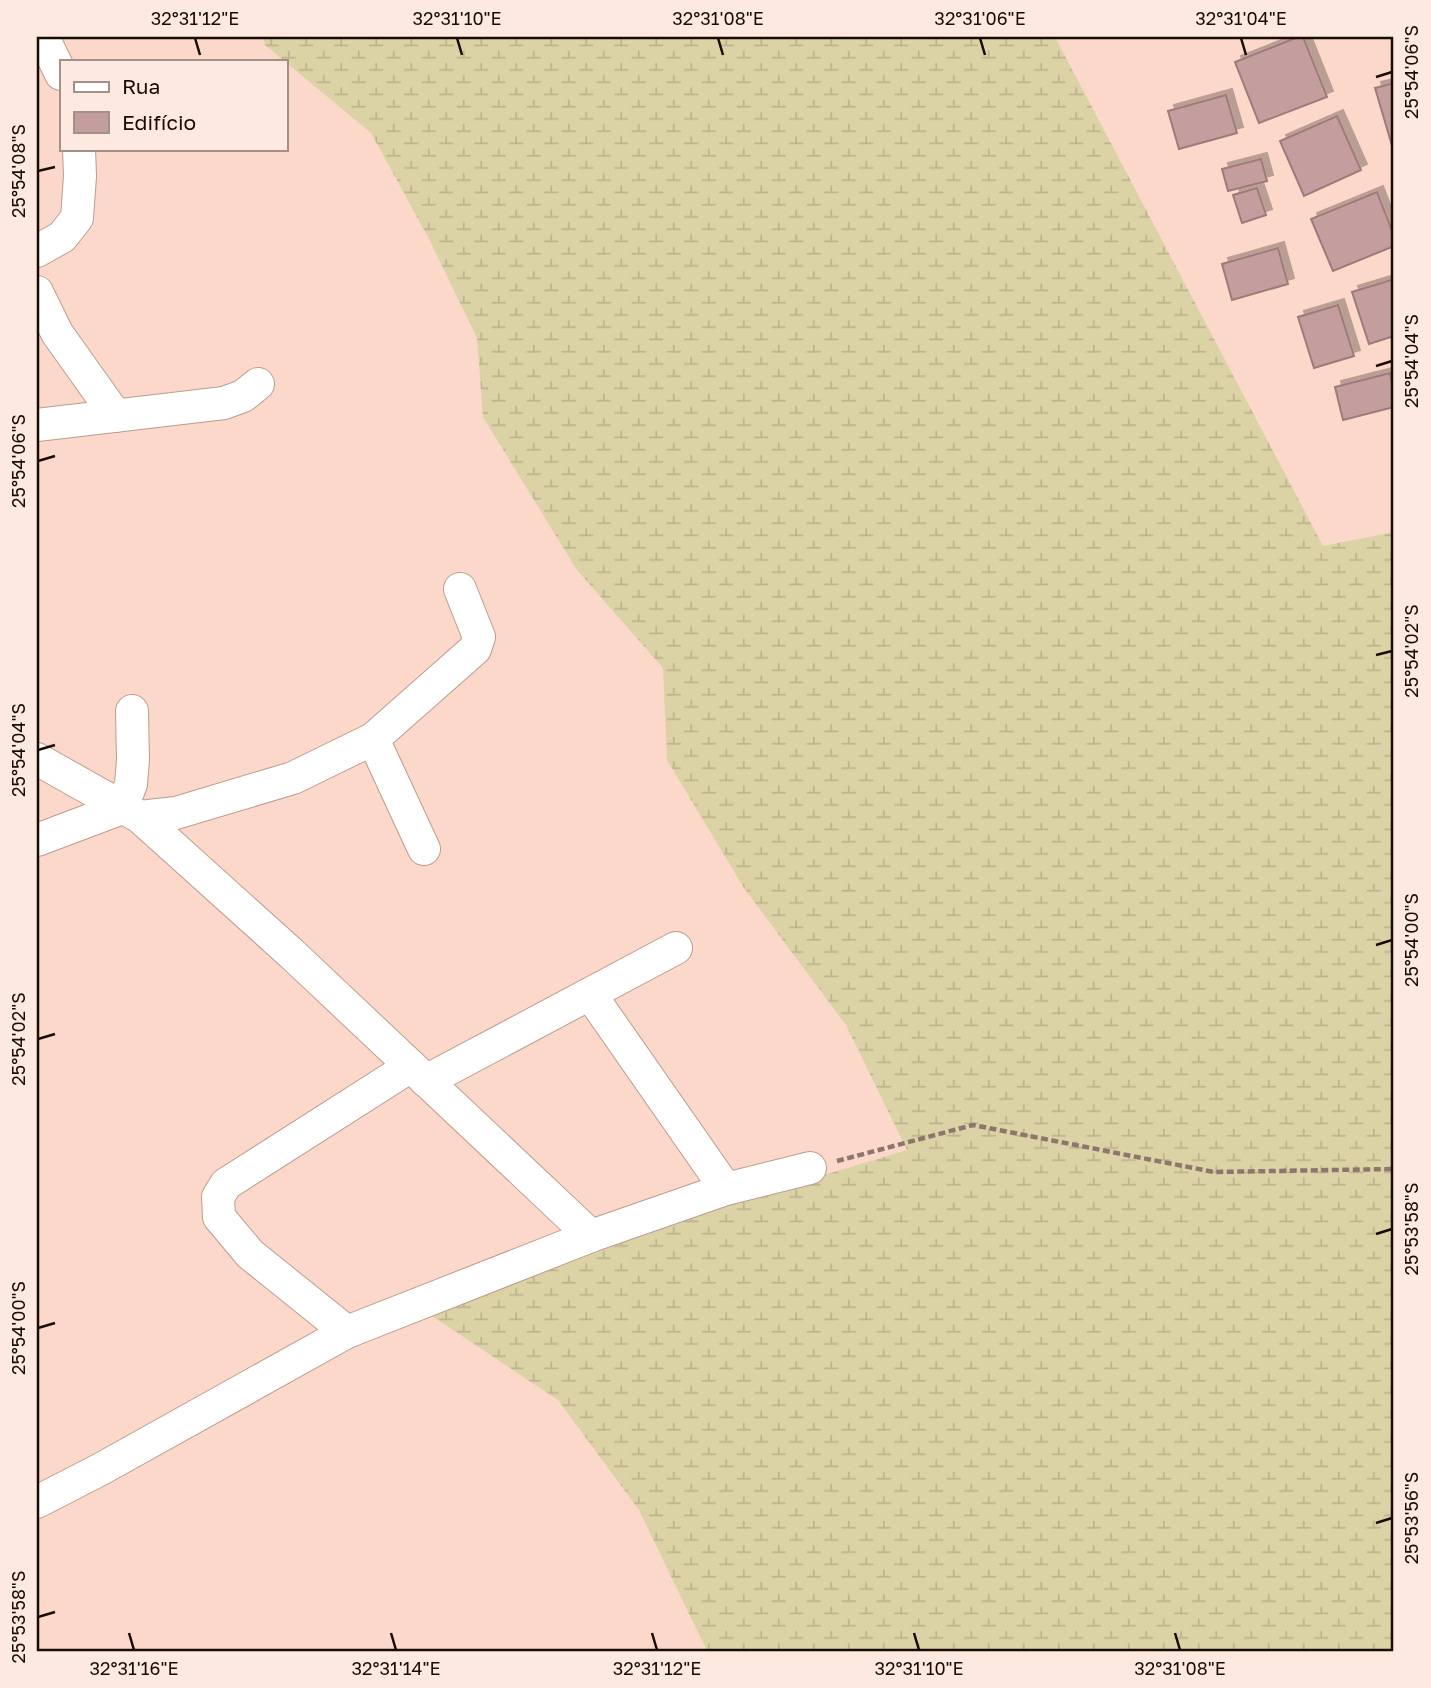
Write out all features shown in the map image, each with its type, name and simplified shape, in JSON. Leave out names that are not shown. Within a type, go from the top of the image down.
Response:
[{"type":"street","points":[[43,37],[60,72]]},
{"type":"street","points":[[37,251],[62,237],[77,218],[79,150]]},
{"type":"street","points":[[37,292],[57,333],[116,416]]},
{"type":"street","points":[[37,425],[224,402],[243,396],[258,384]]},
{"type":"street","points":[[37,840],[131,813],[176,813],[293,778],[373,739],[475,649],[479,636],[460,589]]},
{"type":"street","points":[[131,813],[132,711]]},
{"type":"street","points":[[373,739],[424,849]]},
{"type":"street","points":[[37,759],[131,813],[292,954],[590,1236]]},
{"type":"street","points":[[347,1332],[250,1254],[219,1217],[218,1197],[226,1184],[419,1074],[590,994],[677,948]]},
{"type":"street","points":[[590,994],[726,1189]]},
{"type":"street","points":[[37,1502],[347,1332],[590,1236],[726,1189],[810,1168]]},
{"type":"path","points":[[810,1168],[973,1125],[1214,1172],[1394,1169]]},
{"type":"green space","points":[[263,37],[1055,37],[1323,546],[1394,532],[1394,1651],[707,1651],[639,1510],[558,1400],[432,1316],[681,1218],[907,1150],[846,1025],[744,888],[667,760],[663,668],[577,570],[483,417],[477,338],[429,239],[371,133],[287,63],[287,60],[283,60],[265,45]]},
{"type":"building","points":[[1303,37],[1327,97],[1259,123],[1235,62]]},
{"type":"building","points":[[1394,83],[1394,149],[1393,149],[1375,88]]},
{"type":"building","points":[[1226,95],[1237,133],[1179,149],[1168,111]]},
{"type":"building","points":[[1337,116],[1361,170],[1304,196],[1280,141]]},
{"type":"building","points":[[1261,159],[1267,181],[1228,191],[1222,169]]},
{"type":"building","points":[[1257,188],[1266,215],[1242,223],[1233,195]]},
{"type":"building","points":[[1377,192],[1394,236],[1394,246],[1333,271],[1311,219]]},
{"type":"building","points":[[1278,248],[1288,284],[1232,300],[1222,264]]},
{"type":"building","points":[[1394,279],[1394,336],[1369,344],[1352,292]]},
{"type":"building","points":[[1338,305],[1354,356],[1314,368],[1298,317]]},
{"type":"building","points":[[1390,373],[1394,407],[1343,420],[1335,387]]}]
